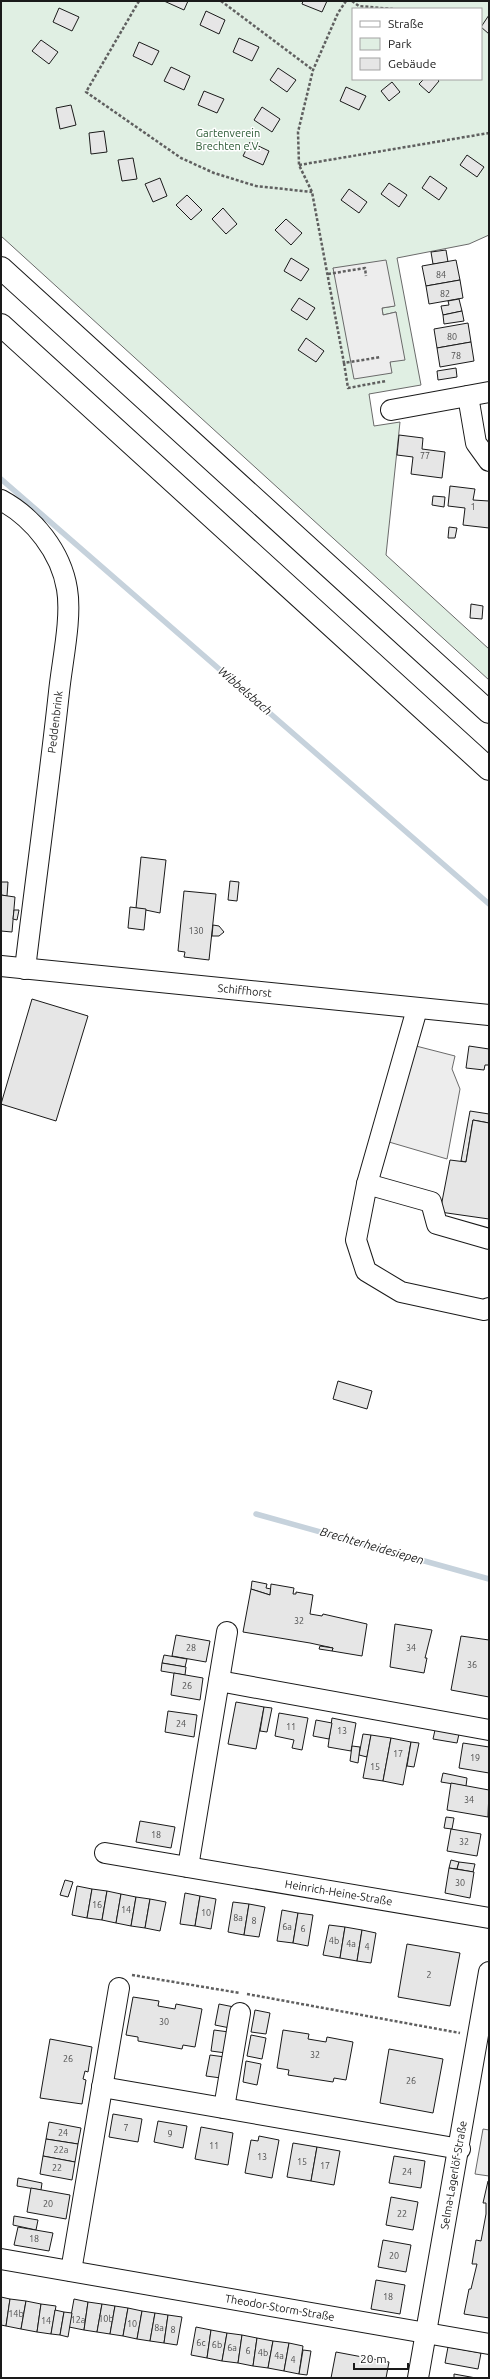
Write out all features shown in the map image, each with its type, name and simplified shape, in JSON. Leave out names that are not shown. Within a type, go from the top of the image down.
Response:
[{"type":"highway","points":[[1,268],[489,712]]},
{"type":"highway","points":[[1,325],[489,769]]},
{"type":"street","points":[[391,410],[489,392]]},
{"type":"street","points":[[468,396],[476,443],[489,461]]},
{"type":"street","name":"Peddenbrink","points":[[1,500],[11,505],[39,530],[60,565],[67,589],[68,608],[25,969]]},
{"type":"street","name":"Schiffhorst","points":[[1,966],[489,1015]]},
{"type":"street","points":[[418,1009],[367,1184],[356,1240],[366,1271],[401,1292],[484,1310],[489,1308]]},
{"type":"street","points":[[367,1184],[431,1202],[437,1224],[489,1239]]},
{"type":"street","points":[[188,1867],[227,1632]]},
{"type":"street","points":[[219,1681],[489,1730]]},
{"type":"street","name":"Heinrich-Heine-Straße","points":[[104,1853],[489,1918]]},
{"type":"street","name":"Selma-Lagerlöf-Straße","points":[[418,2378],[460,2149],[489,1972]]},
{"type":"street","points":[[71,2271],[119,1988]]},
{"type":"street","points":[[224,2108],[240,2013]]},
{"type":"street","points":[[102,2087],[460,2149]]},
{"type":"street","name":"Theodor-Storm-Straße","points":[[1,2259],[489,2344]]},
{"type":"path","points":[[139,1],[86,92],[181,158],[214,173],[256,186],[312,192]]},
{"type":"path","points":[[221,1],[313,70]]},
{"type":"path","points":[[346,1],[338,13],[313,70],[298,132],[299,165],[312,192],[348,388],[386,382]]},
{"type":"path","points":[[352,1],[360,6],[383,8]]},
{"type":"path","points":[[299,165],[489,133]]},
{"type":"path","points":[[328,274],[365,268],[366,276]]},
{"type":"path","points":[[344,363],[381,357]]},
{"type":"path","points":[[119,1988],[121,1973],[410,2022],[478,2037]]},
{"type":"green space","name":"Gartenverein Brechten e.V.","points":[[1,1],[489,1],[489,235],[469,244],[397,258],[421,385],[369,394],[374,426],[400,422],[386,555],[489,649],[489,680],[1,236]],"holes":[[[333,268],[394,306],[382,308],[383,315],[396,312],[390,362],[391,373]]]},
{"type":"shaded area","points":[[386,260],[395,306],[382,308],[383,315],[396,312],[405,360],[390,362],[392,373],[354,379],[333,268]]},
{"type":"shaded area","points":[[416,1046],[455,1056],[452,1069],[460,1089],[447,1159],[389,1142]]},
{"type":"shaded area","points":[[483,2129],[489,2130],[489,2176],[475,2174]]},
{"type":"building","points":[[164,1],[188,1],[184,10]]},
{"type":"building","points":[[303,1],[327,1],[322,12],[302,4]]},
{"type":"building","points":[[59,8],[79,17],[72,31],[53,22]]},
{"type":"building","points":[[206,11],[225,20],[219,34],[200,25]]},
{"type":"building","points":[[489,15],[489,34],[482,28]]},
{"type":"building","points":[[239,38],[259,47],[252,61],[233,52]]},
{"type":"building","points":[[41,40],[58,52],[49,64],[32,51]]},
{"type":"building","points":[[139,42],[159,51],[152,65],[133,56]]},
{"type":"building","points":[[171,67],[190,76],[184,90],[164,81]]},
{"type":"building","points":[[278,68],[296,80],[287,92],[270,80]]},
{"type":"building","points":[[423,80],[439,81],[429,93],[419,84]]},
{"type":"building","points":[[392,82],[400,92],[389,101],[381,91]]},
{"type":"building","points":[[346,87],[366,96],[359,110],[340,101]]},
{"type":"building","points":[[204,91],[224,99],[217,113],[198,105]]},
{"type":"building","points":[[71,105],[76,125],[60,129],[56,108]]},
{"type":"building","points":[[262,107],[280,119],[272,132],[254,120]]},
{"type":"building","points":[[104,131],[107,152],[91,154],[89,133]]},
{"type":"building","points":[[250,142],[269,151],[263,165],[243,156]]},
{"type":"building","points":[[467,155],[484,167],[477,177],[460,165]]},
{"type":"building","points":[[133,158],[137,179],[122,181],[118,160]]},
{"type":"building","points":[[430,176],[447,188],[439,200],[422,188]]},
{"type":"building","points":[[160,178],[167,196],[153,202],[145,184]]},
{"type":"building","points":[[389,183],[407,195],[399,207],[381,194]]},
{"type":"building","points":[[349,189],[367,202],[359,213],[341,200]]},
{"type":"building","points":[[187,195],[202,210],[191,220],[176,205]]},
{"type":"building","points":[[223,208],[237,224],[226,234],[212,219]]},
{"type":"building","points":[[286,219],[302,233],[291,245],[275,230]]},
{"type":"building","points":[[446,250],[448,262],[433,264],[431,252]]},
{"type":"building","points":[[291,258],[309,269],[301,281],[284,271]]},
{"type":"building","points":[[456,260],[460,280],[426,286],[422,266]]},
{"type":"building","points":[[460,280],[463,298],[429,304],[426,286]]},
{"type":"building","points":[[299,298],[315,308],[307,320],[291,310]]},
{"type":"building","points":[[459,299],[462,311],[443,315],[441,306],[449,305],[448,301]]},
{"type":"building","points":[[462,311],[464,321],[444,324],[443,315]]},
{"type":"building","points":[[468,323],[471,342],[437,348],[434,329]]},
{"type":"building","points":[[306,338],[324,351],[316,362],[298,350]]},
{"type":"building","points":[[471,342],[474,361],[440,367],[437,348]]},
{"type":"building","points":[[456,368],[457,377],[438,380],[437,371]]},
{"type":"building","points":[[399,435],[423,438],[422,449],[445,452],[442,478],[411,474],[413,457],[397,455]]},
{"type":"building","points":[[450,486],[475,489],[473,500],[489,501],[489,528],[463,525],[465,508],[448,506]]},
{"type":"building","points":[[433,496],[445,497],[444,507],[432,505]]},
{"type":"building","points":[[449,527],[457,528],[455,538],[448,538]]},
{"type":"building","points":[[471,604],[483,606],[482,619],[470,618]]},
{"type":"building","points":[[141,857],[166,860],[160,913],[136,908]]},
{"type":"building","points":[[230,881],[239,882],[237,901],[228,900]]},
{"type":"building","points":[[1,882],[8,882],[7,896],[1,895]]},
{"type":"building","points":[[184,891],[216,894],[209,960],[184,957],[185,952],[178,951]]},
{"type":"building","points":[[1,895],[15,897],[12,932],[1,931]]},
{"type":"building","points":[[130,907],[146,909],[144,930],[128,928]]},
{"type":"building","points":[[14,910],[19,910],[17,920],[13,919]]},
{"type":"building","points":[[213,925],[219,926],[224,932],[219,936],[212,936]]},
{"type":"building","points":[[32,999],[88,1016],[56,1121],[1,1104]]},
{"type":"building","points":[[469,1046],[489,1049],[489,1065],[485,1065],[484,1070],[466,1068]]},
{"type":"building","points":[[470,1111],[489,1114],[489,1123],[473,1120],[466,1162],[461,1161]]},
{"type":"building","points":[[473,1120],[489,1123],[489,1219],[440,1212],[450,1160],[466,1162]]},
{"type":"building","points":[[338,1381],[372,1391],[367,1409],[333,1399]]},
{"type":"building","points":[[252,1581],[267,1584],[266,1588],[271,1589],[270,1595],[251,1589]]},
{"type":"building","points":[[271,1584],[294,1588],[293,1594],[296,1594],[296,1592],[313,1595],[310,1614],[322,1616],[323,1614],[367,1624],[362,1656],[332,1651],[333,1648],[310,1643],[243,1632],[251,1589],[270,1595]]},
{"type":"building","points":[[395,1624],[432,1630],[425,1658],[427,1658],[424,1673],[390,1667]]},
{"type":"building","points":[[176,1635],[210,1641],[206,1662],[172,1656]]},
{"type":"building","points":[[461,1636],[489,1640],[489,1697],[451,1690]]},
{"type":"building","points":[[320,1646],[333,1648],[332,1651],[319,1649]]},
{"type":"building","points":[[164,1655],[187,1659],[185,1667],[162,1663]]},
{"type":"building","points":[[162,1663],[186,1667],[185,1675],[161,1671]]},
{"type":"building","points":[[174,1673],[203,1678],[200,1700],[171,1695]]},
{"type":"building","points":[[236,1702],[264,1707],[256,1749],[228,1744]]},
{"type":"building","points":[[264,1707],[272,1708],[267,1732],[260,1731]]},
{"type":"building","points":[[168,1711],[197,1715],[194,1737],[165,1732]]},
{"type":"building","points":[[279,1713],[308,1718],[302,1750],[292,1748],[294,1740],[275,1736]]},
{"type":"building","points":[[332,1718],[356,1723],[351,1751],[328,1747]]},
{"type":"building","points":[[316,1720],[332,1723],[329,1739],[313,1736]]},
{"type":"building","points":[[435,1730],[459,1734],[457,1743],[433,1739]]},
{"type":"building","points":[[363,1734],[371,1735],[367,1757],[359,1755]]},
{"type":"building","points":[[371,1735],[391,1738],[383,1781],[363,1778]]},
{"type":"building","points":[[391,1738],[411,1742],[403,1785],[383,1781]]},
{"type":"building","points":[[411,1742],[419,1743],[414,1767],[407,1766]]},
{"type":"building","points":[[463,1743],[489,1747],[489,1773],[459,1768]]},
{"type":"building","points":[[352,1746],[360,1747],[358,1763],[350,1761]]},
{"type":"building","points":[[443,1773],[467,1778],[466,1786],[441,1782]]},
{"type":"building","points":[[451,1783],[489,1790],[488,1817],[447,1810]]},
{"type":"building","points":[[446,1817],[454,1818],[452,1829],[444,1828]]},
{"type":"building","points":[[140,1821],[175,1827],[171,1848],[136,1842]]},
{"type":"building","points":[[451,1829],[481,1834],[477,1856],[447,1851]]},
{"type":"building","points":[[451,1860],[459,1862],[457,1869],[449,1868]]},
{"type":"building","points":[[459,1862],[475,1864],[473,1872],[457,1869]]},
{"type":"building","points":[[449,1868],[474,1872],[470,1898],[445,1893]]},
{"type":"building","points":[[65,1880],[73,1882],[68,1897],[60,1895]]},
{"type":"building","points":[[77,1886],[92,1889],[87,1918],[72,1915]]},
{"type":"building","points":[[92,1889],[107,1891],[102,1920],[87,1918]]},
{"type":"building","points":[[107,1891],[121,1894],[116,1923],[102,1920]]},
{"type":"building","points":[[185,1893],[200,1896],[195,1926],[180,1924]]},
{"type":"building","points":[[121,1894],[136,1897],[131,1926],[116,1923]]},
{"type":"building","points":[[200,1896],[216,1899],[211,1929],[195,1926]]},
{"type":"building","points":[[136,1897],[150,1899],[145,1928],[131,1926]]},
{"type":"building","points":[[150,1899],[166,1902],[160,1931],[145,1928]]},
{"type":"building","points":[[233,1902],[249,1904],[244,1935],[228,1932]]},
{"type":"building","points":[[249,1904],[265,1907],[259,1937],[244,1935]]},
{"type":"building","points":[[282,1910],[298,1913],[293,1943],[277,1941]]},
{"type":"building","points":[[298,1913],[313,1915],[308,1946],[293,1943]]},
{"type":"building","points":[[329,1925],[345,1927],[340,1958],[323,1955]]},
{"type":"building","points":[[345,1927],[362,1930],[357,1961],[340,1958]]},
{"type":"building","points":[[362,1930],[376,1933],[371,1963],[357,1961]]},
{"type":"building","points":[[407,1944],[460,1953],[450,2006],[398,1997]]},
{"type":"building","points":[[133,1997],[159,2001],[158,2006],[175,2009],[176,2004],[202,2009],[195,2047],[183,2045],[182,2049],[138,2041],[138,2037],[126,2035]]},
{"type":"building","points":[[219,2004],[234,2007],[230,2028],[215,2025]]},
{"type":"building","points":[[255,2010],[270,2013],[266,2034],[251,2032]]},
{"type":"building","points":[[214,2030],[229,2032],[226,2053],[211,2051]]},
{"type":"building","points":[[283,2030],[309,2034],[308,2039],[326,2042],[327,2037],[353,2042],[346,2080],[334,2078],[333,2082],[288,2075],[289,2070],[277,2068]]},
{"type":"building","points":[[251,2035],[266,2038],[262,2059],[247,2056]]},
{"type":"building","points":[[50,2039],[92,2047],[88,2072],[85,2071],[83,2079],[86,2080],[82,2104],[40,2098]]},
{"type":"building","points":[[389,2049],[443,2059],[433,2113],[380,2103]]},
{"type":"building","points":[[210,2055],[225,2057],[221,2078],[206,2076]]},
{"type":"building","points":[[246,2061],[261,2064],[257,2085],[243,2082]]},
{"type":"building","points":[[113,2114],[142,2119],[138,2142],[109,2137]]},
{"type":"building","points":[[158,2121],[187,2126],[183,2148],[154,2142]]},
{"type":"building","points":[[49,2122],[81,2128],[78,2144],[46,2139]]},
{"type":"building","points":[[201,2127],[233,2133],[228,2165],[195,2159]]},
{"type":"building","points":[[259,2136],[279,2140],[272,2178],[245,2173],[251,2140],[258,2141]]},
{"type":"building","points":[[46,2139],[78,2144],[75,2162],[43,2156]]},
{"type":"building","points":[[293,2143],[317,2147],[311,2181],[287,2177]]},
{"type":"building","points":[[317,2147],[340,2151],[334,2185],[311,2181]]},
{"type":"building","points":[[43,2156],[75,2162],[72,2180],[40,2174]]},
{"type":"building","points":[[394,2156],[425,2161],[421,2188],[389,2183]]},
{"type":"building","points":[[18,2178],[42,2183],[41,2190],[17,2186]]},
{"type":"building","points":[[488,2181],[489,2318],[464,2314],[469,2289],[471,2289],[477,2264],[472,2264],[476,2240],[481,2241],[486,2214],[486,2203],[483,2203]]},
{"type":"building","points":[[31,2188],[70,2195],[66,2219],[27,2212]]},
{"type":"building","points":[[391,2197],[418,2202],[413,2230],[386,2225]]},
{"type":"building","points":[[14,2216],[38,2220],[36,2230],[13,2225]]},
{"type":"building","points":[[18,2227],[53,2233],[49,2251],[14,2245]]},
{"type":"building","points":[[383,2240],[411,2245],[406,2272],[378,2267]]},
{"type":"building","points":[[376,2280],[405,2285],[400,2314],[371,2309]]},
{"type":"building","points":[[1,2297],[10,2299],[6,2326],[1,2325]]},
{"type":"building","points":[[10,2299],[26,2301],[21,2329],[6,2326]]},
{"type":"building","points":[[74,2299],[88,2302],[84,2330],[69,2327]]},
{"type":"building","points":[[26,2301],[41,2304],[37,2332],[21,2329]]},
{"type":"building","points":[[88,2302],[102,2304],[97,2332],[84,2330]]},
{"type":"building","points":[[41,2304],[56,2306],[51,2334],[37,2332]]},
{"type":"building","points":[[102,2304],[115,2306],[110,2334],[97,2332]]},
{"type":"building","points":[[115,2306],[128,2308],[123,2336],[110,2334]]},
{"type":"building","points":[[128,2308],[142,2311],[137,2339],[123,2336]]},
{"type":"building","points":[[55,2310],[64,2312],[60,2335],[51,2334]]},
{"type":"building","points":[[142,2311],[155,2313],[150,2341],[137,2339]]},
{"type":"building","points":[[64,2312],[72,2313],[68,2337],[60,2335]]},
{"type":"building","points":[[155,2313],[168,2315],[164,2343],[150,2341]]},
{"type":"building","points":[[168,2315],[182,2317],[177,2345],[164,2343]]},
{"type":"building","points":[[196,2327],[211,2330],[207,2358],[191,2355]]},
{"type":"building","points":[[211,2330],[227,2333],[222,2361],[207,2358]]},
{"type":"building","points":[[227,2333],[242,2335],[238,2363],[222,2361]]},
{"type":"building","points":[[242,2335],[257,2338],[253,2366],[238,2363]]},
{"type":"building","points":[[257,2338],[273,2341],[268,2368],[253,2366]]},
{"type":"building","points":[[273,2341],[289,2343],[284,2371],[268,2368]]},
{"type":"building","points":[[289,2343],[303,2346],[299,2374],[284,2371]]},
{"type":"building","points":[[448,2347],[481,2353],[478,2369],[445,2363]]},
{"type":"building","points":[[303,2350],[311,2351],[307,2375],[299,2374]]},
{"type":"building","points":[[336,2352],[389,2362],[386,2378],[331,2378]]},
{"type":"building","points":[[454,2374],[476,2378],[454,2378]]},
{"type":"waterway","name":"Wibbelsbach","points":[[1,479],[489,904]]},
{"type":"waterway","name":"Brechterheidesiepen","points":[[256,1514],[489,1579]]}]
